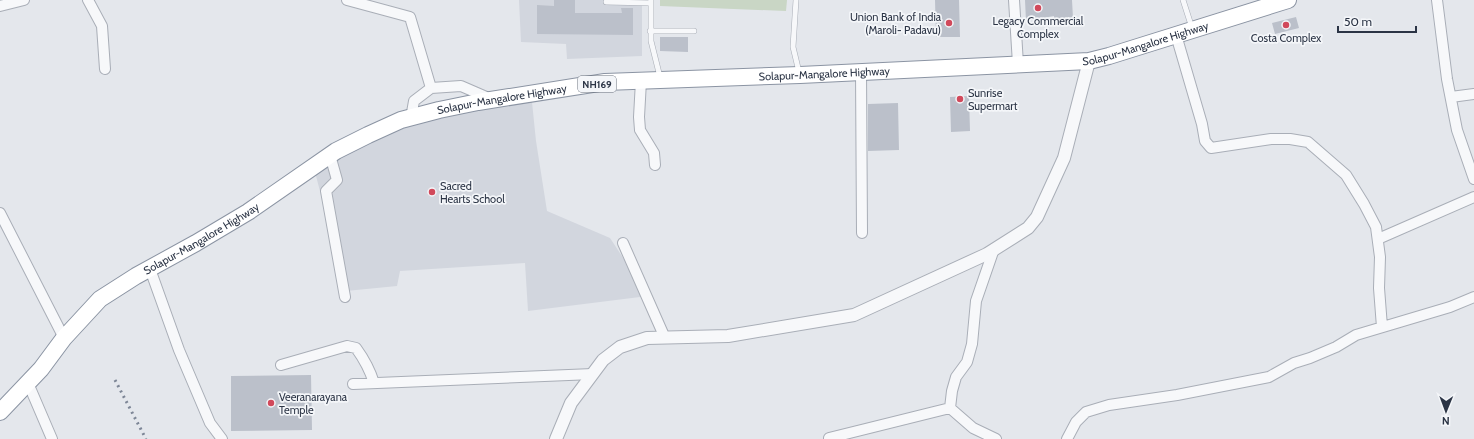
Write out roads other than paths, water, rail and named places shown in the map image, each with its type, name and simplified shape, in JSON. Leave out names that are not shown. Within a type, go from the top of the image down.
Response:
[{"type":"highway","name":"Solapur-Mangalore Highway","points":[[0,412],[41,369],[64,338],[100,299],[248,212],[330,155],[401,120],[439,110],[605,82],[800,75],[1090,61],[1288,0]]},
{"type":"street","points":[[88,0],[102,26],[105,69]]},
{"type":"street","points":[[347,0],[410,17],[431,88]]},
{"type":"street","points":[[1014,0],[1018,64]]},
{"type":"street","points":[[1437,0],[1450,97],[1457,130],[1474,179]]},
{"type":"street","points":[[0,6],[19,1]]},
{"type":"street","points":[[1176,35],[1202,124],[1205,141],[1211,148],[1271,139],[1290,139],[1308,142],[1346,175],[1376,226],[1380,257],[1379,288],[1382,327]]},
{"type":"street","points":[[556,439],[571,404],[603,360],[620,347],[647,338],[728,336],[854,315],[927,282],[994,249],[1028,228],[1037,217],[1064,158],[1090,61]]},
{"type":"street","points":[[861,72],[862,233]]},
{"type":"street","points":[[641,81],[639,117],[640,130],[654,154],[655,165]]},
{"type":"street","points":[[411,118],[414,101],[431,88],[461,86],[493,100]]},
{"type":"street","points":[[1450,97],[1474,94]]},
{"type":"street","points":[[330,155],[337,180],[326,191],[345,297]]},
{"type":"street","points":[[1378,238],[1474,197]]},
{"type":"street","points":[[0,213],[64,338]]},
{"type":"street","points":[[623,243],[664,338]]},
{"type":"street","points":[[950,408],[952,391],[956,377],[967,362],[972,344],[976,301],[994,249]]},
{"type":"street","points":[[150,269],[182,358],[210,422],[222,439]]},
{"type":"street","points":[[1067,439],[1076,422],[1086,412],[1109,404],[1177,396],[1269,377],[1294,363],[1336,347],[1356,334],[1450,307],[1474,297]]},
{"type":"street","points":[[281,365],[347,346],[356,348],[360,353],[370,370],[374,383]]},
{"type":"street","points":[[353,384],[593,374]]},
{"type":"street","points":[[28,383],[52,439]]},
{"type":"street","points":[[829,438],[950,408]]},
{"type":"street","points":[[950,408],[972,428],[996,439]]},
{"type":"lane","points":[[796,0],[793,47],[800,75]]},
{"type":"lane","points":[[1183,0],[1193,30]]},
{"type":"lane","points":[[606,2],[651,2],[651,41],[661,80]]},
{"type":"lane","points":[[650,31],[694,31]]},
{"type":"railway","points":[[115,380],[146,439]]},
{"type":"place","name":"Legacy Commercial Complex","points":[[1038,8]]},
{"type":"place","name":"Union Bank of India (Maroli- Padavu)","points":[[949,23]]},
{"type":"place","name":"Costa Complex","points":[[1286,25]]},
{"type":"place","name":"Sunrise Supermart","points":[[960,99]]},
{"type":"place","name":"Sacred Hearts School","points":[[432,192]]},
{"type":"place","name":"Veeranarayana Temple","points":[[271,403]]}]
